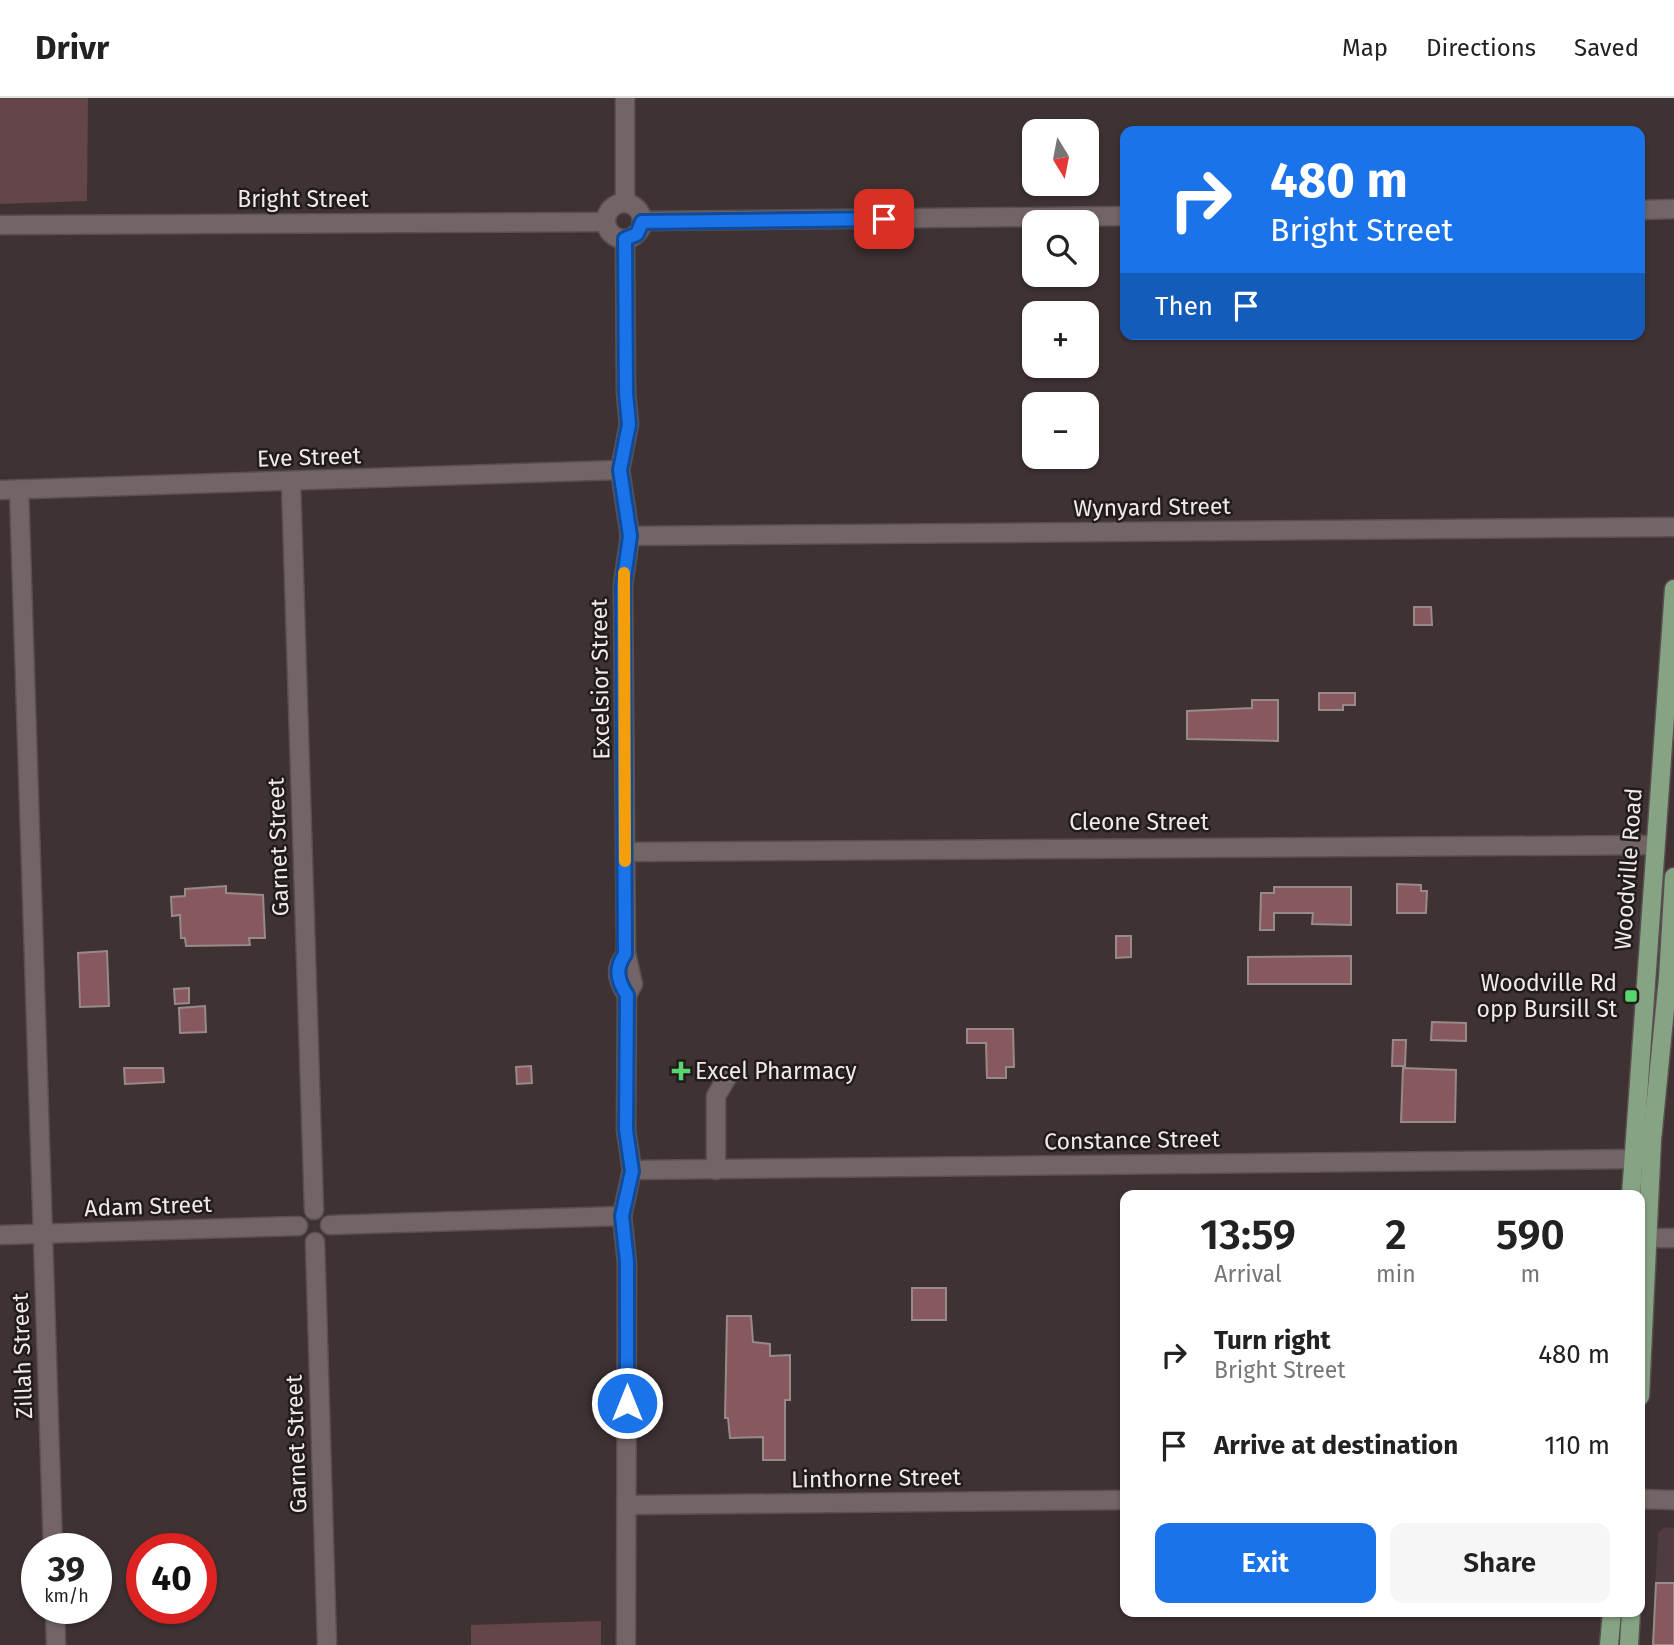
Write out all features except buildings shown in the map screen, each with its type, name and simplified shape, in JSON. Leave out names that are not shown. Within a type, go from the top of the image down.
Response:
[{"type":"main road","name":"Woodville Road","points":[[1631,1190],[1674,589]]},
{"type":"main road","name":"Woodville Road","points":[[1645,1283],[1652,1140],[1671,978],[1674,877]]},
{"type":"main road","points":[[1609,1645],[1612,1617]]},
{"type":"main road","points":[[1629,1645],[1631,1617]]},
{"type":"street","points":[[625,98],[625,203]]},
{"type":"street","points":[[625,203],[638,208],[642,222],[637,234],[625,239],[612,234],[606,222],[612,208],[625,203]]},
{"type":"street","points":[[1645,210],[1674,209]]},
{"type":"street","points":[[642,222],[1120,216]]},
{"type":"street","name":"Bright Street","points":[[0,225],[606,222]]},
{"type":"street","name":"Excelsior Street","points":[[625,239],[626,393],[629,424],[620,470],[630,536],[623,585],[625,954],[634,984],[627,995],[626,1130],[632,1171],[622,1216],[627,1262],[626,1645]]},
{"type":"street","name":"Eve Street","points":[[0,490],[291,483],[620,470]]},
{"type":"street","name":"Garnet Street","points":[[291,483],[314,1210]]},
{"type":"street","name":"Zillah Street","points":[[19,489],[52,1533]]},
{"type":"street","name":"Wynyard Street","points":[[630,536],[1674,527]]},
{"type":"street","name":"Cleone Street","points":[[625,852],[1654,845]]},
{"type":"street","points":[[716,1170],[716,1097],[729,1074]]},
{"type":"street","name":"Constance Street","points":[[632,1171],[1633,1159]]},
{"type":"street","points":[[314,1210],[327,1216],[330,1225],[325,1238],[315,1242],[305,1240],[298,1226],[301,1216],[314,1210]]},
{"type":"street","points":[[330,1225],[622,1216]]},
{"type":"street","name":"Adam Street","points":[[0,1235],[298,1226]]},
{"type":"street","points":[[1647,1238],[1674,1238]]},
{"type":"street","name":"Garnet Street","points":[[315,1242],[327,1645]]},
{"type":"street","points":[[1645,1499],[1674,1500]]},
{"type":"street","name":"Linthorne Street","points":[[628,1505],[1120,1500]]},
{"type":"street","points":[[55,1624],[56,1645]]},
{"type":"shaded area","points":[[0,98],[88,98],[87,201],[0,204]]},
{"type":"shaded area","points":[[1665,1527],[1674,1528],[1674,1645],[1652,1645],[1658,1533]]},
{"type":"shaded area","points":[[601,1621],[601,1645],[471,1645],[471,1625]]},
{"type":"slow traffic","points":[[624,573],[625,861]]},
{"type":"place","name":"Woodville Rd opp Bursill St","points":[[1631,996]]},
{"type":"place","name":"Excel Pharmacy","points":[[681,1071]]},
{"type":"route","points":[[627,1403],[627,1262],[622,1206],[632,1171],[626,1130],[627,995],[618,977],[618,966],[625,954],[623,585],[630,536],[620,470],[629,424],[626,393],[625,239],[637,234],[642,222],[884,219]]}]
